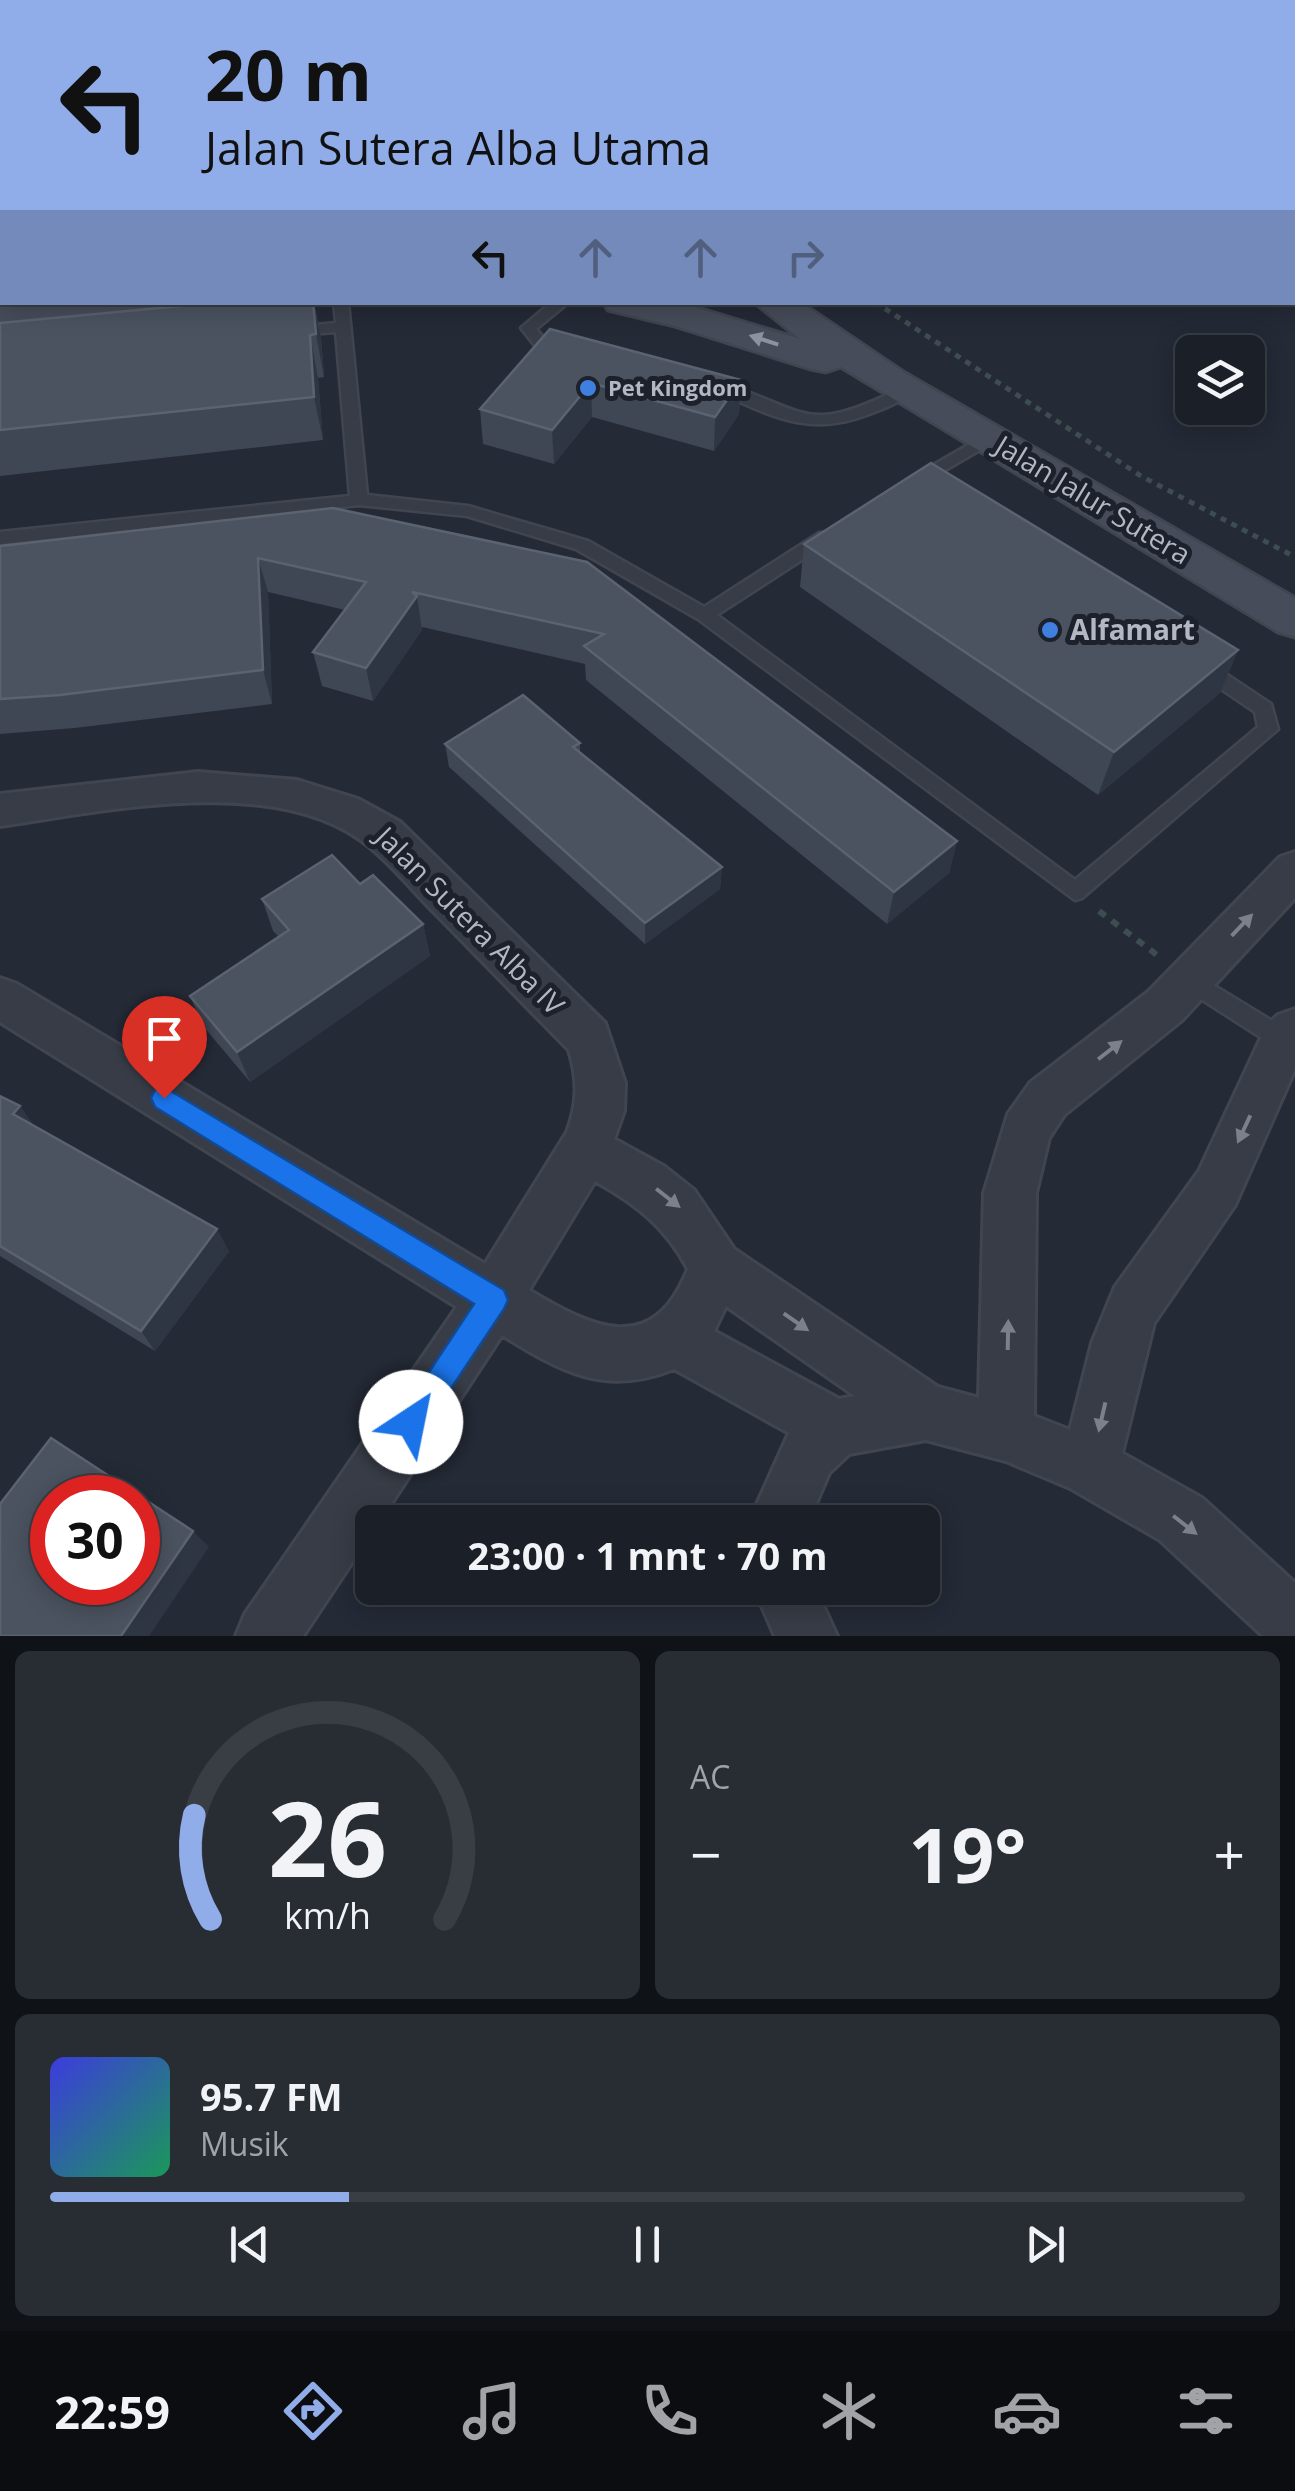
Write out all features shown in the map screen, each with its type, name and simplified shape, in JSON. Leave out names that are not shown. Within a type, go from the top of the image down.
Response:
[{"type":"main road","points":[[0,314],[104,305]]},
{"type":"main road","name":"Jalan Jalur Sutera","points":[[635,305],[700,320],[898,387]]},
{"type":"main road","name":"Jalan Jalur Sutera","points":[[777,305],[898,387],[1295,620]]},
{"type":"street","name":"Jalan Sutera Alba IV","points":[[0,810],[164,788],[247,788],[357,814],[385,834],[588,1038],[602,1084],[599,1113],[584,1149],[494,1300],[266,1636]]},
{"type":"street","points":[[1006,1433],[1010,1193],[1026,1130],[1047,1099],[1165,1006],[1295,869]]},
{"type":"street","points":[[0,998],[567,1344],[604,1356],[636,1354],[676,1340],[704,1304],[716,1267]]},
{"type":"street","points":[[1090,1467],[1119,1343],[1134,1306],[1217,1188],[1290,1035]]},
{"type":"street","points":[[584,1149],[664,1193],[696,1230],[716,1267],[926,1412],[1006,1433],[1090,1467],[1181,1519],[1295,1624]]},
{"type":"street","points":[[676,1340],[835,1428]]},
{"type":"street","points":[[786,1505],[809,1453],[835,1428],[926,1412]]},
{"type":"street","points":[[792,1605],[806,1636]]},
{"type":"lane","points":[[341,305],[360,500]]},
{"type":"lane","points":[[558,305],[528,328],[545,349],[583,355]]},
{"type":"lane","points":[[286,332],[344,327]]},
{"type":"lane","points":[[705,382],[807,425],[855,419],[898,387]]},
{"type":"lane","points":[[901,489],[989,438]]},
{"type":"lane","points":[[918,478],[934,489]]},
{"type":"lane","points":[[0,538],[360,500],[468,510],[582,545],[704,615],[1074,892],[1268,730],[1264,709],[1183,654]]},
{"type":"lane","points":[[704,615],[835,531]]},
{"type":"lane","points":[[1190,980],[1290,1035]]},
{"type":"path","points":[[881,305],[1141,476],[1295,557]]},
{"type":"path","points":[[1074,892],[1190,980]]},
{"type":"building","points":[[191,305],[313,305],[316,334],[310,335],[314,397],[0,430],[0,323]]},
{"type":"building","points":[[550,329],[741,380],[715,417],[591,383],[552,430],[480,409]]},
{"type":"building","points":[[931,463],[1238,650],[1114,752],[804,544]]},
{"type":"building","points":[[333,508],[587,562],[957,841],[894,892],[584,646],[604,634],[412,592],[417,596],[366,668],[313,652],[366,582],[258,558],[263,670],[0,699],[0,546]]},
{"type":"building","points":[[523,695],[580,743],[573,747],[722,867],[645,923],[445,744]]},
{"type":"building","points":[[332,855],[360,884],[373,875],[423,924],[237,1052],[190,996],[289,930],[262,899]]},
{"type":"building","points":[[0,1096],[20,1106],[13,1114],[217,1229],[141,1331],[0,1246]]},
{"type":"building","points":[[51,1438],[107,1475],[30,1475],[30,1605],[142,1605],[121,1636],[0,1636],[0,1504]]},
{"type":"building","points":[[160,1509],[193,1531],[160,1579]]},
{"type":"place","name":"Pet Kingdom","points":[[588,388]]},
{"type":"place","name":"Alfamart","points":[[1050,630]]},
{"type":"route","points":[[164,1098],[494,1300],[411,1422]]}]
